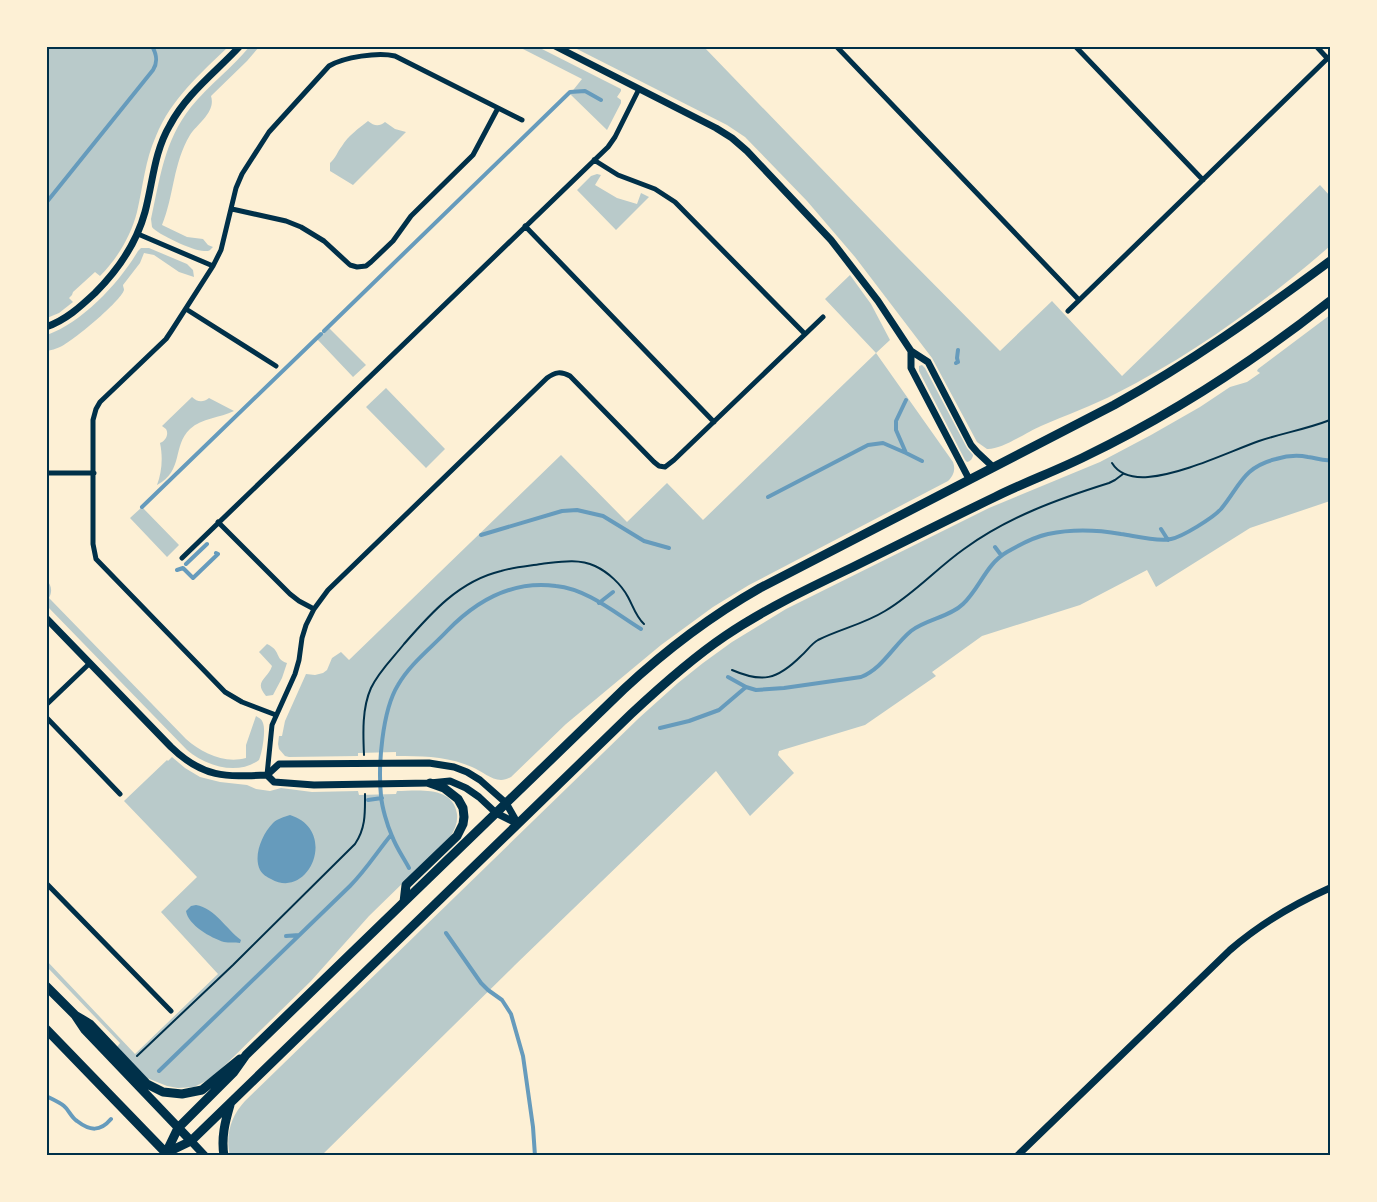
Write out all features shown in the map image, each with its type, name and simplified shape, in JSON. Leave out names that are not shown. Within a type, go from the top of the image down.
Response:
[{"type":"main road","points":[[167,1154],[178,1128],[234,1072],[246,1055],[666,651],[703,623],[760,588],[1114,405],[1179,367],[1235,330],[1330,261]]},
{"type":"main road","points":[[167,1154],[191,1141],[658,689],[689,662],[739,627],[803,591],[996,497],[1073,463],[1158,419],[1248,362],[1330,301]]},
{"type":"main road","points":[[404,902],[406,885],[457,836],[463,824],[464,813],[458,799],[444,788],[430,783]]},
{"type":"main road","points":[[46,986],[205,1155]]},
{"type":"main road","points":[[75,1015],[90,1024],[147,1084],[162,1092],[182,1094],[202,1090],[210,1086],[235,1062],[246,1055]]},
{"type":"main road","points":[[46,1029],[167,1154]]},
{"type":"main road","points":[[224,1155],[223,1132],[231,1103]]},
{"type":"street","points":[[46,327],[67,317],[104,283],[122,261],[138,234],[145,213],[156,159],[170,124],[192,93],[240,46]]},
{"type":"street","points":[[392,55],[393,46]]},
{"type":"street","points":[[555,46],[720,130],[751,154],[841,252],[883,308],[911,351],[928,362],[970,442],[993,467]]},
{"type":"street","points":[[836,46],[1079,300]]},
{"type":"street","points":[[1075,46],[1203,180]]},
{"type":"street","points":[[1068,311],[1329,58],[1316,46]]},
{"type":"street","points":[[276,715],[242,702],[222,689],[96,559],[93,544],[93,420],[97,407],[168,336],[213,267],[223,245],[240,178],[267,135],[333,63],[372,56],[392,55],[402,58],[522,120]]},
{"type":"street","points":[[182,558],[594,160],[615,137],[639,89]]},
{"type":"street","points":[[232,209],[297,225],[324,241],[350,265],[366,266],[395,239],[411,216],[473,155],[498,108]]},
{"type":"street","points":[[594,160],[618,175],[655,189],[675,202],[805,334]]},
{"type":"street","points":[[525,226],[714,422]]},
{"type":"street","points":[[138,234],[213,267]]},
{"type":"street","points":[[186,309],[276,366]]},
{"type":"street","points":[[267,775],[271,734],[276,715],[295,674],[303,633],[314,609],[328,590],[547,378],[560,372],[573,378],[657,465],[662,467],[671,463],[823,317]]},
{"type":"street","points":[[911,351],[911,368],[969,479]]},
{"type":"street","points":[[46,473],[94,473]]},
{"type":"street","points":[[218,522],[293,597],[314,609]]},
{"type":"street","points":[[46,618],[171,747],[194,766],[224,776],[267,775],[279,764],[438,764],[459,768],[480,780],[507,803],[518,824]]},
{"type":"street","points":[[46,705],[90,663]]},
{"type":"street","points":[[46,717],[120,794]]},
{"type":"street","points":[[267,775],[274,782],[314,785],[446,781],[458,784],[475,794],[496,813],[518,824]]},
{"type":"street","points":[[46,883],[171,1011]]},
{"type":"street","points":[[1017,1155],[1230,950],[1277,915],[1330,888]]},
{"type":"path","points":[[1112,463],[1117,470],[1131,476],[1146,477],[1162,474],[1271,437],[1330,420]]},
{"type":"path","points":[[732,670],[756,678],[776,675],[793,664],[818,640],[890,608],[963,549],[990,533],[1035,509],[1109,483],[1123,474]]},
{"type":"shaded area","points":[[47,46],[228,47],[187,88],[162,123],[149,154],[134,221],[118,255],[100,276],[95,272],[73,292],[69,298],[73,302],[59,313],[47,318]]},
{"type":"shaded area","points":[[250,46],[259,47],[211,96],[209,112],[184,146],[162,225],[187,237],[203,239],[213,247],[209,251],[200,251],[161,234],[152,227],[151,219],[160,175],[175,133],[191,107]]},
{"type":"shaded area","points":[[519,47],[538,47],[621,89],[617,97],[621,103],[607,130],[570,94],[582,79]]},
{"type":"shaded area","points":[[573,47],[704,47],[1000,351],[1052,301],[1122,376],[1320,185],[1330,196],[1330,246],[1254,307],[1173,362],[1108,398],[1041,426],[1007,444],[987,449],[977,442],[932,358],[855,257],[807,201],[745,137],[727,125]]},
{"type":"shaded area","points":[[368,121],[377,125],[385,122],[395,129],[406,132],[353,185],[330,171],[330,163],[347,139]]},
{"type":"shaded area","points":[[601,175],[595,185],[617,198],[637,204],[641,193],[649,197],[616,230],[577,190],[591,176]]},
{"type":"shaded area","points":[[141,248],[149,248],[187,264],[193,270],[194,277],[179,272],[154,255],[144,253],[140,263],[123,285],[124,290],[121,295],[114,303],[75,338],[60,347],[47,351],[47,335],[74,321],[99,300],[121,276]]},
{"type":"shaded area","points":[[850,275],[871,304],[890,340],[876,353],[825,299]]},
{"type":"shaded area","points":[[1330,315],[1330,501],[1250,528],[1156,587],[1147,570],[1080,605],[982,636],[932,672],[936,676],[865,725],[779,751],[778,755],[794,773],[750,816],[716,771],[322,1155],[230,1156],[228,1141],[230,1126],[245,1101],[639,718],[703,663],[786,609],[989,508],[1100,462],[1200,407],[1230,387],[1247,382],[1260,373],[1258,369]]},
{"type":"shaded area","points":[[329,328],[366,365],[353,377],[317,339]]},
{"type":"shaded area","points":[[876,353],[953,462],[954,470],[950,479],[749,585],[713,607],[661,645],[566,724],[511,777],[495,779],[472,767],[453,761],[396,756],[396,752],[358,753],[358,756],[289,757],[279,749],[279,736],[282,736],[285,721],[306,674],[323,673],[327,670],[332,658],[341,652],[349,660],[561,455],[627,522],[667,483],[703,520]]},
{"type":"shaded area","points":[[922,365],[973,455],[972,459],[967,462],[919,371],[919,366]]},
{"type":"shaded area","points":[[386,388],[445,449],[426,468],[366,407]]},
{"type":"shaded area","points":[[192,397],[200,401],[209,398],[234,411],[195,425],[190,429],[181,443],[171,473],[157,485],[162,464],[160,443],[167,435],[166,429],[162,426]]},
{"type":"shaded area","points":[[142,507],[179,545],[167,557],[130,518]]},
{"type":"shaded area","points":[[46,579],[51,588],[49,598],[186,739],[199,749],[230,760],[246,758],[246,745],[256,716],[260,719],[264,731],[259,760],[241,767],[222,767],[203,761],[187,750],[47,606]]},
{"type":"shaded area","points":[[267,644],[275,649],[280,659],[287,663],[273,695],[266,696],[262,691],[261,683],[272,666],[259,652]]},
{"type":"shaded area","points":[[172,757],[200,777],[270,791],[281,788],[312,792],[358,791],[359,795],[396,794],[397,791],[433,792],[449,798],[457,814],[456,825],[451,836],[369,916],[311,981],[217,1073],[194,1087],[178,1088],[147,1078],[117,1047],[120,1043],[47,967],[46,960],[135,1054],[218,974],[161,912],[197,877],[124,801]]},
{"type":"water","points":[[290,815],[305,823],[313,834],[316,848],[307,872],[297,880],[285,883],[264,875],[258,864],[258,852],[262,839],[273,823]]},
{"type":"water","points":[[196,905],[215,914],[241,940],[240,943],[219,940],[195,926],[186,911]]},
{"type":"waterway","points":[[46,203],[153,70],[156,58],[152,46]]},
{"type":"waterway","points":[[324,331],[570,92],[585,91],[601,100]]},
{"type":"waterway","points":[[142,507],[321,334]]},
{"type":"waterway","points":[[956,363],[958,362],[958,350]]},
{"type":"waterway","points":[[906,400],[896,421],[896,430],[906,453],[922,461]]},
{"type":"waterway","points":[[768,497],[868,445],[883,443],[906,453]]},
{"type":"waterway","points":[[728,677],[756,690],[861,677],[876,668],[911,631],[963,604],[1000,557],[1037,537],[1057,532],[1076,531],[1165,540],[1176,538],[1217,513],[1243,478],[1256,467],[1280,458],[1296,456],[1330,460]]},
{"type":"waterway","points":[[481,535],[562,511],[577,510],[603,516],[644,541],[669,548]]},
{"type":"waterway","points":[[1161,529],[1168,540]]},
{"type":"waterway","points":[[186,564],[207,544]]},
{"type":"waterway","points":[[995,547],[1001,555]]},
{"type":"waterway","points":[[177,570],[183,568],[193,578],[218,554],[216,553]]},
{"type":"waterway","points":[[409,868],[388,827],[384,811],[380,784],[381,755],[388,709],[393,696],[403,677],[421,656],[470,610],[496,595],[525,586],[556,586],[579,592],[641,629]]},
{"type":"waterway","points":[[599,603],[613,592]]},
{"type":"waterway","points":[[660,728],[719,710],[746,687]]},
{"type":"waterway","points":[[368,800],[382,798]]},
{"type":"waterway","points":[[159,1071],[350,886],[391,835]]},
{"type":"waterway","points":[[446,933],[481,983],[502,1000],[511,1014],[523,1056],[535,1156]]},
{"type":"waterway","points":[[286,936],[299,935]]},
{"type":"waterway","points":[[46,1096],[64,1106],[75,1119],[86,1127],[99,1128],[111,1119]]}]
